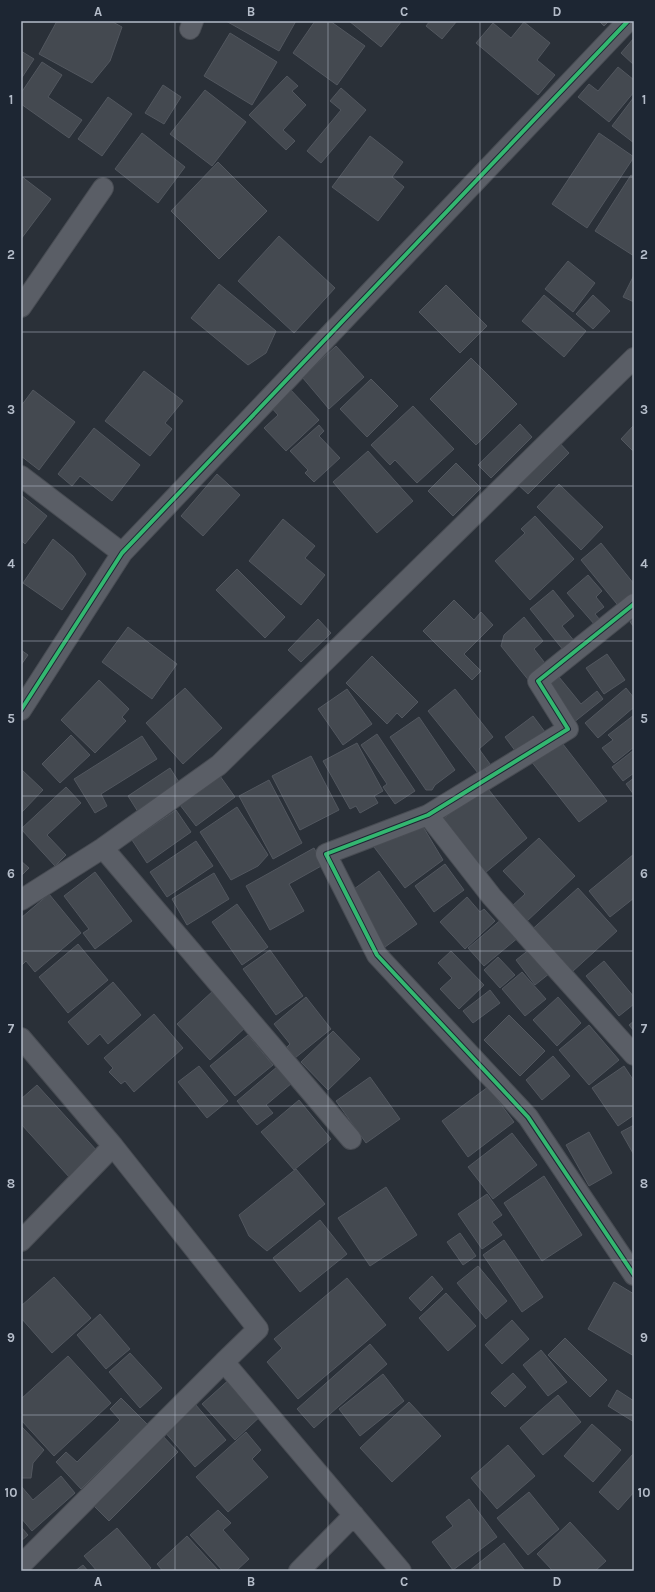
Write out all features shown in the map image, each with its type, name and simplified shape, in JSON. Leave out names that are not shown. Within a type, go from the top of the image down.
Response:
[{"type":"street","points":[[21,710],[122,553],[628,21]]},
{"type":"street","points":[[21,307],[103,188]]},
{"type":"street","points":[[21,900],[103,848],[219,765],[634,358]]},
{"type":"street","points":[[21,476],[122,553]]},
{"type":"street","points":[[634,604],[538,681],[568,729],[428,815],[326,854],[377,955],[528,1117],[634,1275]]},
{"type":"street","points":[[428,815],[492,897],[634,1055]]},
{"type":"street","points":[[103,848],[351,1138]]},
{"type":"street","points":[[21,1038],[112,1146],[258,1329],[21,1565]]},
{"type":"street","points":[[21,1241],[112,1146]]},
{"type":"street","points":[[224,1362],[401,1571]]},
{"type":"street","points":[[299,1571],[354,1515]]},
{"type":"building","points":[[57,21],[111,21],[122,27],[110,61],[92,83],[39,54]]},
{"type":"building","points":[[226,21],[296,21],[279,51]]},
{"type":"building","points":[[315,21],[330,21],[365,46],[337,85],[293,53]]},
{"type":"building","points":[[349,21],[402,21],[381,47]]},
{"type":"building","points":[[430,21],[457,21],[442,39],[426,26]]},
{"type":"building","points":[[599,21],[609,21],[604,26]]},
{"type":"building","points":[[524,22],[550,43],[537,60],[555,75],[538,95],[476,43],[493,23],[511,38]]},
{"type":"building","points":[[230,33],[277,62],[252,105],[204,76]]},
{"type":"building","points":[[634,38],[634,65],[621,53]]},
{"type":"building","points":[[21,51],[34,59],[21,79]]},
{"type":"building","points":[[42,62],[62,75],[48,97],[82,120],[69,138],[21,104],[21,93]]},
{"type":"building","points":[[618,67],[634,80],[634,92],[609,122],[578,97],[589,84],[598,91]]},
{"type":"building","points":[[287,76],[298,86],[292,91],[306,105],[283,130],[295,141],[286,150],[249,115]]},
{"type":"building","points":[[163,85],[181,97],[164,124],[145,113]]},
{"type":"building","points":[[341,88],[366,110],[321,163],[307,151],[341,110],[330,101]]},
{"type":"building","points":[[205,90],[246,122],[212,166],[170,134]]},
{"type":"building","points":[[108,97],[132,114],[102,156],[78,139]]},
{"type":"building","points":[[634,97],[634,143],[612,126]]},
{"type":"building","points":[[142,133],[185,167],[158,203],[115,169]]},
{"type":"building","points":[[599,133],[634,157],[587,228],[552,204]]},
{"type":"building","points":[[370,136],[403,162],[392,177],[404,187],[378,221],[332,187]]},
{"type":"building","points":[[218,162],[267,211],[219,259],[171,211]]},
{"type":"building","points":[[631,175],[634,177],[634,256],[595,231]]},
{"type":"building","points":[[21,176],[51,199],[21,239]]},
{"type":"building","points":[[279,236],[335,288],[294,333],[238,281]]},
{"type":"building","points":[[568,261],[595,283],[573,312],[545,289]]},
{"type":"building","points":[[634,275],[634,302],[623,297]]},
{"type":"building","points":[[219,284],[276,331],[266,353],[248,365],[191,318]]},
{"type":"building","points":[[446,285],[487,326],[460,353],[419,312]]},
{"type":"building","points":[[544,295],[586,331],[564,357],[522,321]]},
{"type":"building","points":[[593,295],[610,311],[593,329],[576,314]]},
{"type":"building","points":[[336,346],[364,377],[329,409],[302,377]]},
{"type":"building","points":[[471,358],[517,404],[476,445],[430,399]]},
{"type":"building","points":[[144,371],[183,401],[165,423],[172,429],[150,456],[105,421]]},
{"type":"building","points":[[371,379],[398,406],[367,437],[340,409]]},
{"type":"building","points":[[289,388],[319,420],[286,451],[264,428],[278,415],[270,406]]},
{"type":"building","points":[[33,390],[75,422],[39,470],[21,456],[21,406]]},
{"type":"building","points":[[413,406],[454,449],[417,483],[395,460],[390,465],[371,445]]},
{"type":"building","points":[[520,424],[532,437],[491,478],[478,465]]},
{"type":"building","points":[[319,425],[324,431],[319,436],[340,458],[314,482],[305,473],[308,470],[290,451]]},
{"type":"building","points":[[634,425],[634,452],[621,439]]},
{"type":"building","points":[[94,428],[140,465],[112,501],[80,476],[72,486],[58,474]]},
{"type":"building","points":[[555,438],[569,453],[528,494],[513,480]]},
{"type":"building","points":[[368,451],[413,501],[377,533],[333,482]]},
{"type":"building","points":[[456,463],[481,488],[453,516],[428,491]]},
{"type":"building","points":[[217,474],[240,495],[203,536],[181,516]]},
{"type":"building","points":[[559,484],[603,527],[581,550],[537,507]]},
{"type":"building","points":[[21,495],[47,516],[25,544],[21,540]]},
{"type":"building","points":[[535,516],[574,559],[530,600],[495,561],[525,533],[521,529]]},
{"type":"building","points":[[283,519],[315,546],[305,558],[325,575],[301,605],[249,561]]},
{"type":"building","points":[[53,539],[73,556],[86,574],[62,610],[23,583]]},
{"type":"building","points":[[601,543],[634,584],[634,599],[621,609],[581,560]]},
{"type":"building","points":[[237,569],[285,617],[265,638],[216,590]]},
{"type":"building","points":[[588,575],[602,591],[596,597],[604,607],[595,614],[600,620],[595,625],[567,593]]},
{"type":"building","points":[[553,590],[574,616],[562,626],[575,642],[564,651],[530,609]]},
{"type":"building","points":[[454,600],[474,620],[481,612],[493,625],[464,654],[481,671],[472,680],[423,631]]},
{"type":"building","points":[[524,617],[543,641],[534,649],[548,667],[530,682],[501,646],[504,635]]},
{"type":"building","points":[[318,619],[331,633],[301,662],[288,650]]},
{"type":"building","points":[[634,619],[634,627],[630,622]]},
{"type":"building","points":[[128,627],[177,664],[152,699],[102,662]]},
{"type":"building","points":[[21,650],[28,655],[21,665]]},
{"type":"building","points":[[607,654],[625,680],[604,694],[586,668]]},
{"type":"building","points":[[372,656],[418,702],[402,718],[397,713],[387,724],[346,683]]},
{"type":"building","points":[[559,677],[581,704],[597,691],[603,699],[573,723],[545,688]]},
{"type":"building","points":[[99,680],[129,709],[122,717],[126,721],[95,753],[61,720]]},
{"type":"building","points":[[185,688],[222,728],[183,764],[146,723]]},
{"type":"building","points":[[626,688],[634,698],[634,707],[598,738],[585,723]]},
{"type":"building","points":[[347,689],[372,724],[343,745],[318,709]]},
{"type":"building","points":[[455,689],[493,737],[479,749],[490,764],[478,773],[428,711]]},
{"type":"building","points":[[634,715],[634,747],[614,763],[602,748],[613,740],[608,735]]},
{"type":"building","points":[[533,716],[545,732],[519,756],[505,737]]},
{"type":"building","points":[[419,717],[455,770],[435,785],[432,790],[426,790],[390,737]]},
{"type":"building","points":[[377,734],[415,791],[395,804],[383,787],[387,784],[361,745]]},
{"type":"building","points":[[71,735],[90,755],[60,783],[42,764]]},
{"type":"building","points":[[142,736],[157,759],[101,794],[107,806],[95,813],[74,779]]},
{"type":"building","points":[[559,739],[607,801],[579,822],[531,761]]},
{"type":"building","points":[[357,743],[383,791],[374,796],[378,803],[360,813],[356,806],[350,809],[323,761]]},
{"type":"building","points":[[634,750],[634,773],[623,781],[612,767]]},
{"type":"building","points":[[311,756],[339,810],[300,830],[272,776]]},
{"type":"building","points":[[170,768],[182,787],[140,815],[128,796]]},
{"type":"building","points":[[21,769],[43,790],[21,813]]},
{"type":"building","points":[[220,776],[235,797],[196,826],[180,805]]},
{"type":"building","points":[[634,778],[634,795],[626,784]]},
{"type":"building","points":[[269,780],[302,843],[273,859],[239,796]]},
{"type":"building","points":[[485,785],[527,838],[485,873],[442,820]]},
{"type":"building","points":[[66,787],[81,803],[47,835],[66,855],[55,866],[21,829]]},
{"type":"building","points":[[237,807],[268,855],[258,866],[231,880],[200,832]]},
{"type":"building","points":[[176,810],[191,832],[147,863],[132,840]]},
{"type":"building","points":[[422,825],[443,860],[405,888],[371,843]]},
{"type":"building","points":[[539,838],[575,876],[525,923],[511,907],[525,894],[503,871]]},
{"type":"building","points":[[196,841],[213,866],[167,897],[150,872]]},
{"type":"building","points":[[314,848],[323,865],[289,884],[304,911],[270,930],[246,886]]},
{"type":"building","points":[[634,854],[634,898],[610,917],[589,891]]},
{"type":"building","points":[[21,861],[29,868],[21,876]]},
{"type":"building","points":[[445,864],[464,890],[434,912],[415,886]]},
{"type":"building","points":[[379,871],[417,924],[385,947],[347,894]]},
{"type":"building","points":[[95,872],[132,921],[95,949],[83,933],[89,929],[64,896]]},
{"type":"building","points":[[214,873],[229,899],[187,925],[172,899]]},
{"type":"building","points":[[578,888],[617,931],[572,972],[527,934]]},
{"type":"building","points":[[49,894],[81,933],[35,972],[26,961],[21,966],[21,918]]},
{"type":"building","points":[[467,897],[480,912],[484,909],[495,921],[465,949],[440,922]]},
{"type":"building","points":[[237,904],[268,947],[242,965],[212,922]]},
{"type":"building","points":[[503,918],[519,937],[484,966],[468,948]]},
{"type":"building","points":[[78,944],[108,980],[68,1013],[39,977]]},
{"type":"building","points":[[530,949],[550,973],[535,985],[516,960]]},
{"type":"building","points":[[270,950],[303,996],[276,1015],[243,969]]},
{"type":"building","points":[[451,951],[484,985],[459,1009],[440,989],[452,978],[438,963]]},
{"type":"building","points":[[498,957],[515,975],[500,988],[484,970]]},
{"type":"building","points":[[604,961],[634,997],[634,1004],[619,1016],[586,976]]},
{"type":"building","points":[[522,972],[546,999],[525,1016],[502,989]]},
{"type":"building","points":[[113,982],[141,1015],[108,1044],[100,1034],[88,1045],[68,1022]]},
{"type":"building","points":[[214,990],[247,1026],[210,1060],[177,1024]]},
{"type":"building","points":[[490,990],[500,1003],[473,1023],[463,1011]]},
{"type":"building","points":[[306,997],[331,1029],[295,1058],[287,1047],[290,1044],[274,1024]]},
{"type":"building","points":[[558,997],[581,1023],[557,1046],[533,1020]]},
{"type":"building","points":[[154,1014],[183,1048],[134,1092],[125,1081],[121,1084],[109,1072],[113,1068],[104,1058]]},
{"type":"building","points":[[509,1015],[545,1051],[520,1076],[484,1040]]},
{"type":"building","points":[[634,1021],[634,1031],[629,1025]]},
{"type":"building","points":[[589,1025],[619,1060],[589,1085],[559,1050]]},
{"type":"building","points":[[333,1031],[360,1059],[328,1090],[301,1062]]},
{"type":"building","points":[[248,1035],[273,1065],[235,1096],[210,1066]]},
{"type":"building","points":[[553,1056],[570,1076],[542,1100],[526,1080]]},
{"type":"building","points":[[199,1066],[228,1101],[207,1118],[178,1082]]},
{"type":"building","points":[[278,1066],[292,1083],[266,1105],[273,1113],[257,1125],[237,1101]]},
{"type":"building","points":[[624,1066],[634,1081],[634,1115],[618,1126],[592,1088]]},
{"type":"building","points":[[370,1077],[400,1119],[366,1143],[336,1101]]},
{"type":"building","points":[[37,1085],[98,1152],[70,1178],[21,1124],[21,1099]]},
{"type":"building","points":[[488,1087],[514,1122],[468,1157],[442,1121]]},
{"type":"building","points":[[299,1100],[331,1139],[294,1170],[261,1132]]},
{"type":"building","points":[[634,1125],[634,1155],[621,1132]]},
{"type":"building","points":[[589,1132],[612,1173],[589,1186],[566,1145]]},
{"type":"building","points":[[512,1133],[537,1165],[493,1199],[468,1167]]},
{"type":"building","points":[[296,1169],[325,1204],[267,1251],[249,1236],[239,1215]]},
{"type":"building","points":[[544,1176],[582,1235],[542,1261],[504,1203]]},
{"type":"building","points":[[386,1187],[417,1235],[370,1266],[338,1218]]},
{"type":"building","points":[[487,1194],[502,1215],[492,1222],[502,1235],[482,1249],[458,1214]]},
{"type":"building","points":[[320,1220],[347,1254],[300,1292],[273,1258]]},
{"type":"building","points":[[460,1233],[476,1256],[463,1265],[447,1242]]},
{"type":"building","points":[[504,1240],[543,1297],[522,1312],[483,1255]]},
{"type":"building","points":[[478,1266],[507,1301],[486,1319],[457,1283]]},
{"type":"building","points":[[432,1276],[443,1289],[421,1311],[409,1298]]},
{"type":"building","points":[[54,1277],[91,1318],[52,1353],[21,1318],[21,1306]]},
{"type":"building","points":[[347,1278],[386,1325],[298,1399],[267,1362],[282,1348],[274,1339]]},
{"type":"building","points":[[614,1282],[634,1294],[634,1356],[588,1329]]},
{"type":"building","points":[[446,1293],[476,1326],[448,1351],[419,1318]]},
{"type":"building","points":[[100,1314],[130,1349],[106,1369],[77,1335]]},
{"type":"building","points":[[512,1320],[529,1339],[502,1364],[485,1345]]},
{"type":"building","points":[[565,1338],[607,1380],[590,1397],[548,1355]]},
{"type":"building","points":[[370,1344],[387,1364],[314,1428],[297,1409]]},
{"type":"building","points":[[541,1350],[567,1382],[548,1396],[523,1365]]},
{"type":"building","points":[[130,1353],[162,1388],[140,1408],[109,1372]]},
{"type":"building","points":[[68,1356],[111,1403],[54,1456],[21,1420],[21,1399]]},
{"type":"building","points":[[513,1373],[526,1387],[505,1407],[491,1393]]},
{"type":"building","points":[[383,1374],[404,1401],[360,1436],[339,1409]]},
{"type":"building","points":[[232,1377],[264,1413],[235,1440],[202,1404]]},
{"type":"building","points":[[617,1390],[634,1401],[634,1422],[608,1406]]},
{"type":"building","points":[[558,1395],[581,1422],[543,1455],[520,1428]]},
{"type":"building","points":[[121,1398],[147,1424],[81,1489],[56,1462],[66,1452],[77,1462],[120,1420],[110,1409]]},
{"type":"building","points":[[409,1402],[441,1436],[392,1482],[360,1448]]},
{"type":"building","points":[[195,1404],[226,1440],[195,1467],[164,1431]]},
{"type":"building","points":[[592,1424],[621,1450],[593,1482],[564,1456]]},
{"type":"building","points":[[21,1426],[44,1450],[33,1463],[31,1478],[21,1478]]},
{"type":"building","points":[[246,1432],[261,1450],[252,1459],[268,1477],[228,1512],[196,1477]]},
{"type":"building","points":[[160,1433],[178,1452],[109,1521],[91,1503]]},
{"type":"building","points":[[508,1445],[535,1476],[497,1509],[471,1478]]},
{"type":"building","points":[[634,1453],[634,1492],[618,1510],[599,1492]]},
{"type":"building","points":[[61,1476],[75,1493],[32,1531],[21,1518],[21,1486],[33,1500]]},
{"type":"building","points":[[529,1492],[559,1529],[528,1555],[497,1518]]},
{"type":"building","points":[[469,1499],[497,1537],[453,1570],[432,1542],[453,1526],[446,1517]]},
{"type":"building","points":[[218,1510],[231,1523],[223,1530],[249,1559],[236,1571],[223,1571],[190,1535]]},
{"type":"building","points":[[570,1522],[606,1561],[595,1571],[553,1571],[537,1554]]},
{"type":"building","points":[[21,1527],[28,1535],[21,1541]]},
{"type":"building","points":[[117,1528],[151,1568],[147,1571],[97,1571],[84,1556]]},
{"type":"building","points":[[187,1536],[219,1571],[163,1571],[157,1564]]},
{"type":"building","points":[[504,1543],[525,1571],[469,1571]]},
{"type":"building","points":[[83,1565],[88,1571],[75,1571]]},
{"type":"cycle path","points":[[21,710],[122,553],[628,21]]},
{"type":"cycle path","points":[[634,604],[538,681],[568,729],[428,815],[326,854],[377,955],[528,1117],[634,1275]]}]
